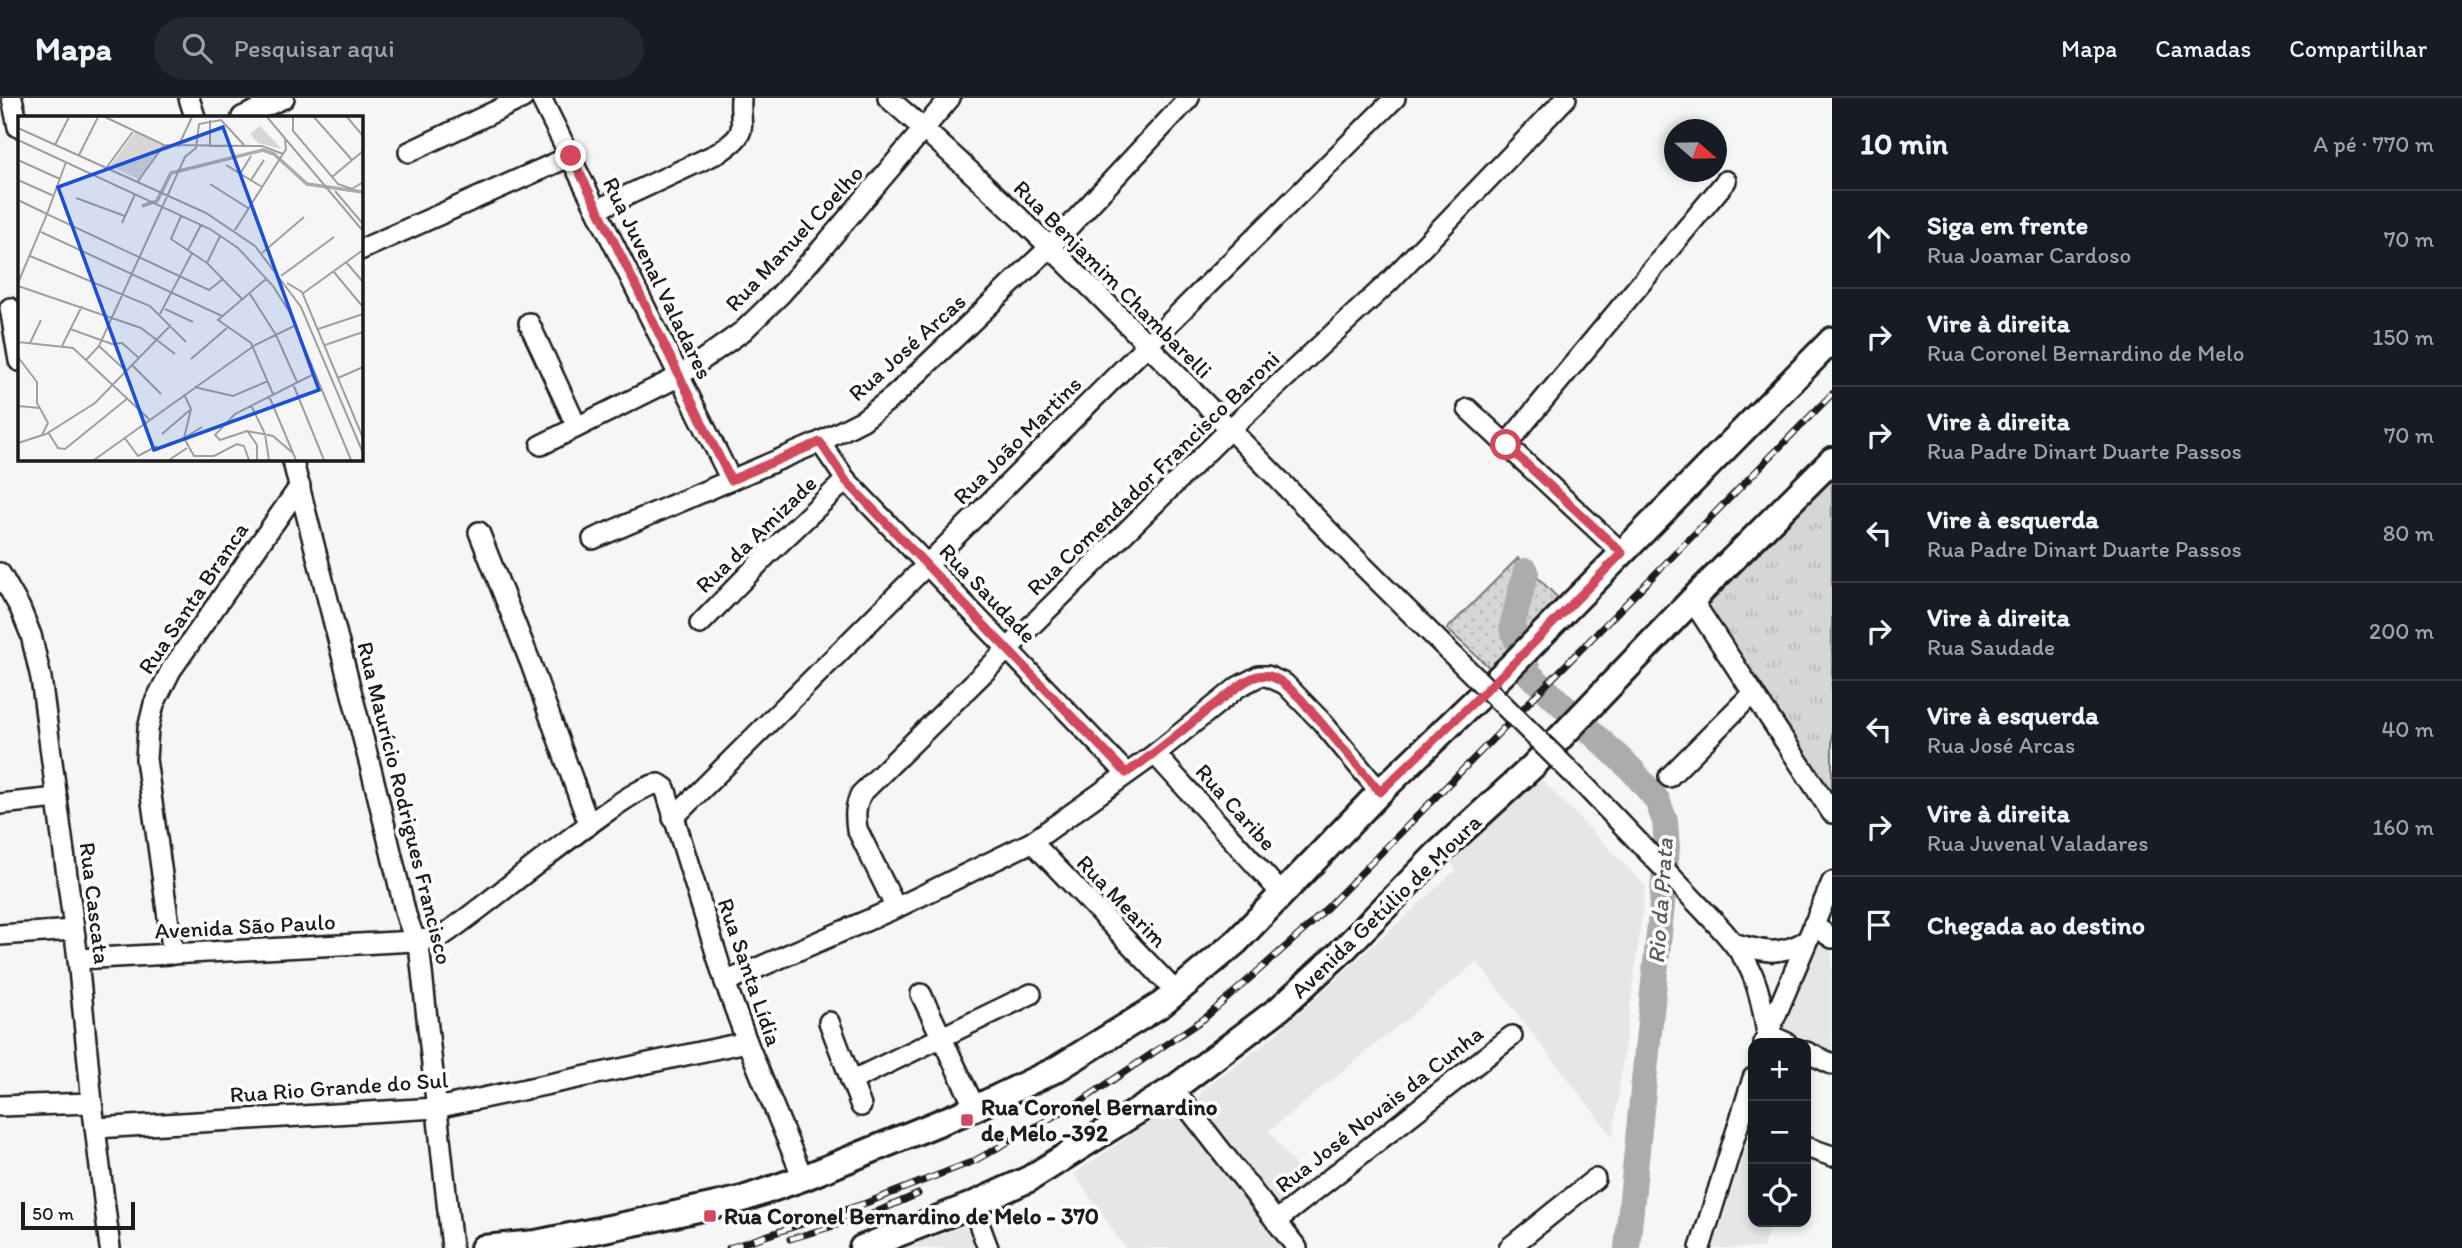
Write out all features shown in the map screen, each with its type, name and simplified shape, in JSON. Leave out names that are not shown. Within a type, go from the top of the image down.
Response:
[{"type":"main road","points":[[483,1248],[536,1243],[648,1220],[743,1199],[803,1178],[975,1108],[1055,1070],[1177,993],[1236,942],[1380,792],[1538,639],[1832,340]]},
{"type":"main road","name":"Avenida Getúlio de Moura","points":[[862,1248],[972,1205],[1029,1178],[1173,1089],[1280,1008],[1344,949],[1438,853],[1533,766],[1692,600],[1832,460]]},
{"type":"street","points":[[12,98],[18,127]]},
{"type":"street","points":[[189,98],[195,116]]},
{"type":"street","points":[[244,116],[284,98]]},
{"type":"street","points":[[409,152],[523,98]]},
{"type":"street","points":[[598,209],[718,153],[733,143],[743,123],[741,98]]},
{"type":"street","name":"Rua Benjamim Chambarelli","points":[[888,98],[1049,248],[1588,789],[1737,944]]},
{"type":"street","name":"Rua Manuel Coelho","points":[[541,445],[678,377],[743,331],[780,295],[950,98]]},
{"type":"street","name":"Rua José Arcas","points":[[593,539],[820,442],[863,420],[894,396],[1049,248],[1189,98]]},
{"type":"street","name":"Rua João Martins","points":[[674,818],[1395,98]]},
{"type":"street","name":"Rua Comendador Francisco Baroni","points":[[896,908],[858,829],[855,816],[857,803],[870,784],[1229,430],[1388,282],[1566,98]]},
{"type":"street","name":"Rua Juvenal Valadares","points":[[548,100],[571,156],[731,480]]},
{"type":"street","points":[[362,249],[571,156]]},
{"type":"street","points":[[1506,445],[1725,182]]},
{"type":"street","points":[[10,309],[18,355]]},
{"type":"street","points":[[529,323],[577,427]]},
{"type":"street","points":[[1468,409],[1622,553]]},
{"type":"street","name":"Rua Saudade","points":[[820,442],[846,481],[1126,773]]},
{"type":"street","name":"Rua Maurício Rodrigues Francisco","points":[[293,460],[406,915],[422,966],[452,1248]]},
{"type":"street","name":"Rua da Amizade","points":[[700,624],[768,554],[846,481]]},
{"type":"street","name":"Rua Santa Branca","points":[[173,954],[146,759],[148,729],[154,704],[171,670],[300,486]]},
{"type":"street","points":[[479,532],[531,664],[589,825]]},
{"type":"street","name":"Rua Cascata","points":[[0,573],[20,608],[31,635],[41,678],[78,959],[110,1248]]},
{"type":"street","points":[[1692,600],[1832,813]]},
{"type":"street","points":[[725,982],[896,908],[1032,842],[1155,754],[1238,687],[1259,676],[1267,676],[1285,684],[1300,698],[1380,792]]},
{"type":"street","points":[[1669,777],[1753,693]]},
{"type":"street","name":"Rua Caribe","points":[[1155,754],[1282,894]]},
{"type":"street","name":"Avenida São Paulo","points":[[78,959],[415,942],[440,937],[589,825],[646,785],[657,783]]},
{"type":"street","name":"Rua Santa Lídia","points":[[657,783],[665,788],[725,982],[803,1178]]},
{"type":"street","points":[[0,804],[57,798]]},
{"type":"street","name":"Rua Mearim","points":[[1032,842],[1177,993]]},
{"type":"street","points":[[1766,1038],[1832,883]]},
{"type":"street","points":[[0,934],[73,930]]},
{"type":"street","points":[[1809,933],[1832,938]]},
{"type":"street","points":[[1737,944],[1776,953],[1794,948],[1809,933]]},
{"type":"street","points":[[1737,944],[1760,990],[1766,1038]]},
{"type":"street","points":[[921,994],[975,1108]]},
{"type":"street","points":[[851,1082],[1031,994]]},
{"type":"street","points":[[829,1021],[860,1105]]},
{"type":"street","name":"Rua José Novais da Cunha","points":[[1276,1221],[1512,1036]]},
{"type":"street","name":"Rua Rio Grande do Sul","points":[[96,1128],[436,1108],[747,1042]]},
{"type":"street","points":[[1811,1054],[1832,1064]]},
{"type":"street","points":[[1173,1089],[1297,1248]]},
{"type":"street","points":[[1700,1248],[1746,1125],[1750,1101]]},
{"type":"street","points":[[0,1106],[92,1103]]},
{"type":"street","points":[[1811,1149],[1832,1156]]},
{"type":"street","points":[[1510,1248],[1595,1179]]},
{"type":"street","points":[[972,1205],[988,1248]]},
{"type":"shaded area","points":[[1532,770],[1646,886],[1613,1137],[1477,962],[1269,1131],[1308,1182],[1280,1205],[1200,1105],[1199,1097],[1203,1089],[1266,1043],[1456,870],[1446,856]]},
{"type":"shaded area","points":[[1818,940],[1832,949],[1832,1054],[1811,1045],[1811,1038],[1797,1038],[1781,1031]]},
{"type":"shaded area","points":[[1172,1106],[1178,1110],[1288,1248],[1125,1248],[1074,1174]]},
{"type":"shaded area","points":[[1748,1142],[1748,1227],[1769,1227],[1763,1248],[1713,1248]]},
{"type":"shaded area","points":[[970,1224],[979,1248],[903,1248]]},
{"type":"green space","points":[[1832,479],[1832,796],[1707,606]]},
{"type":"green space","points":[[1518,558],[1558,598],[1490,668],[1447,629]]},
{"type":"waterway","name":"Rio da Prata","points":[[1526,571],[1512,627],[1529,674],[1632,770],[1657,800],[1665,821],[1667,847],[1662,904],[1627,1248]]},
{"type":"railway","points":[[729,1248],[866,1203],[974,1161],[1083,1100],[1205,1018],[1310,925],[1832,394]]},
{"type":"railway","points":[[790,1239],[867,1216],[918,1194]]},
{"type":"place","name":"Rua Coronel Bernardino de Melo -392","points":[[967,1120]]},
{"type":"place","name":"Rua Coronel Bernardino de Melo - 370","points":[[710,1216]]},
{"type":"route","points":[[571,156],[731,480],[820,442],[846,481],[1126,773],[1155,754],[1238,687],[1259,676],[1267,676],[1285,684],[1300,698],[1380,792],[1511,666],[1622,553],[1506,445]]}]
